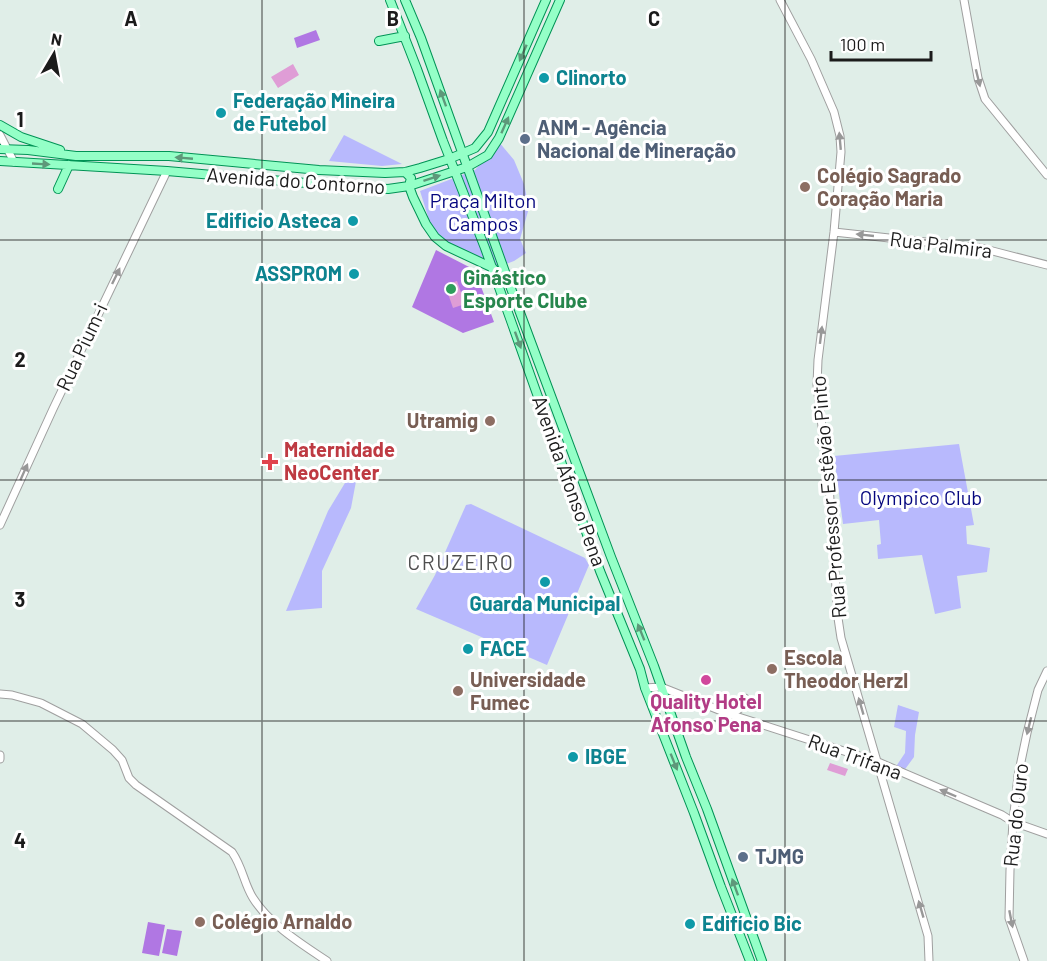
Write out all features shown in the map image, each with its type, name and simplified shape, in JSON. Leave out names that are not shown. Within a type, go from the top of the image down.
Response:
[{"type":"main road","name":"Avenida Afonso Pena","points":[[390,0],[491,266],[600,571],[640,669],[645,688],[750,961]]},
{"type":"main road","name":"Avenida Afonso Pena","points":[[405,0],[762,961]]},
{"type":"main road","name":"Avenida do Contorno","points":[[4,149],[76,156],[169,156],[319,170],[405,172],[434,165],[475,148],[488,132],[546,0]]},
{"type":"main road","name":"Avenida do Contorno","points":[[0,161],[167,171],[388,189],[409,186],[455,172],[488,154],[499,138],[560,0]]},
{"type":"main road","points":[[379,41],[405,36]]},
{"type":"main road","points":[[0,125],[21,137],[76,156]]},
{"type":"main road","points":[[58,189],[69,165]]},
{"type":"main road","points":[[405,172],[411,178],[409,186],[426,224],[435,237],[446,246],[491,266],[509,283]]},
{"type":"main road","points":[[694,813],[707,809]]},
{"type":"street","name":"Rua Professor Estêvão Pinto","points":[[780,0],[811,59],[834,112],[840,136],[841,152],[834,232],[817,385],[831,504],[838,618],[841,638],[928,936],[929,961]]},
{"type":"street","points":[[964,0],[978,78],[985,99],[1047,175]]},
{"type":"street","points":[[0,135],[4,149],[14,162]]},
{"type":"street","name":"Rua Pium-i","points":[[0,525],[167,171]]},
{"type":"street","name":"Rua Palmira","points":[[834,232],[981,248],[1047,265]]},
{"type":"street","name":"Rua do Ouro","points":[[1024,961],[1009,918],[1013,822],[1018,776],[1027,733],[1038,690],[1047,671]]},
{"type":"street","points":[[645,688],[661,687]]},
{"type":"street","name":"Rua Trifana","points":[[661,687],[729,714],[878,762],[1002,815],[1013,822],[1047,834]]},
{"type":"street","points":[[0,689],[12,695],[41,703],[82,724],[105,743],[122,760],[129,778],[136,785],[232,852],[240,862],[252,897],[260,908],[289,936],[327,961]]},
{"type":"street","points":[[0,694],[12,695]]},
{"type":"street","points":[[729,714],[738,712],[745,698]]},
{"type":"street","points":[[0,754],[0,759]]},
{"type":"green space","points":[[344,135],[402,164],[382,166],[329,161]]},
{"type":"green space","name":"Praça Milton Campos","points":[[499,142],[514,160],[524,184],[529,208],[520,239],[526,253],[506,264],[512,281],[473,255],[448,244],[430,223],[420,191],[475,170]]},
{"type":"green space","name":"Olympico Club","points":[[959,444],[974,525],[966,526],[967,544],[990,548],[987,572],[957,576],[961,608],[935,614],[922,555],[878,559],[877,545],[881,544],[879,520],[843,524],[834,456]]},
{"type":"green space","points":[[351,473],[357,476],[351,508],[322,571],[322,608],[286,611],[328,511]]},
{"type":"green space","points":[[471,504],[585,558],[589,565],[547,665],[416,609],[435,575],[466,505]]},
{"type":"green space","points":[[898,705],[919,712],[914,757],[903,772],[895,768],[905,753],[906,731],[894,727]]},
{"type":"shaded area","points":[[316,30],[320,40],[297,48],[294,38]]},
{"type":"shaded area","points":[[293,64],[299,75],[278,88],[271,77]]},
{"type":"shaded area","name":"Ginástico Esporte Clube","points":[[436,250],[475,270],[494,322],[463,333],[412,307]]},
{"type":"shaded area","points":[[457,281],[465,304],[453,308],[445,285]]},
{"type":"shaded area","points":[[830,763],[848,769],[845,776],[827,770]]},
{"type":"shaded area","points":[[148,922],[165,925],[159,956],[142,953]]},
{"type":"shaded area","points":[[167,929],[182,931],[177,956],[162,953]]},
{"type":"place","name":"Clinorto","points":[[544,78]]},
{"type":"place","name":"Federação Mineira de Futebol","points":[[221,113]]},
{"type":"place","name":"ANM - Agência Nacional de Mineração","points":[[525,139]]},
{"type":"place","name":"Colégio Sagrado Coração Maria","points":[[805,187]]},
{"type":"place","name":"Edificio Asteca","points":[[353,221]]},
{"type":"place","name":"ASSPROM","points":[[354,274]]},
{"type":"place","name":"Ginástico Esporte Clube","points":[[451,289]]},
{"type":"place","name":"Utramig","points":[[490,421]]},
{"type":"place","name":"Maternidade NeoCenter","points":[[270,462]]},
{"type":"place","name":"Guarda Municipal","points":[[545,582]]},
{"type":"place","name":"FACE","points":[[468,649]]},
{"type":"place","name":"Escola Theodor Herzl","points":[[772,669]]},
{"type":"place","name":"Quality Hotel Afonso Pena","points":[[706,680]]},
{"type":"place","name":"Universidade Fumec","points":[[458,691]]},
{"type":"place","name":"IBGE","points":[[573,757]]},
{"type":"place","name":"TJMG","points":[[743,857]]},
{"type":"place","name":"Colégio Arnaldo","points":[[200,922]]},
{"type":"place","name":"Edifício Bic","points":[[690,924]]},
{"type":"district","name":"CRUZEIRO","points":[[461,563]]}]
